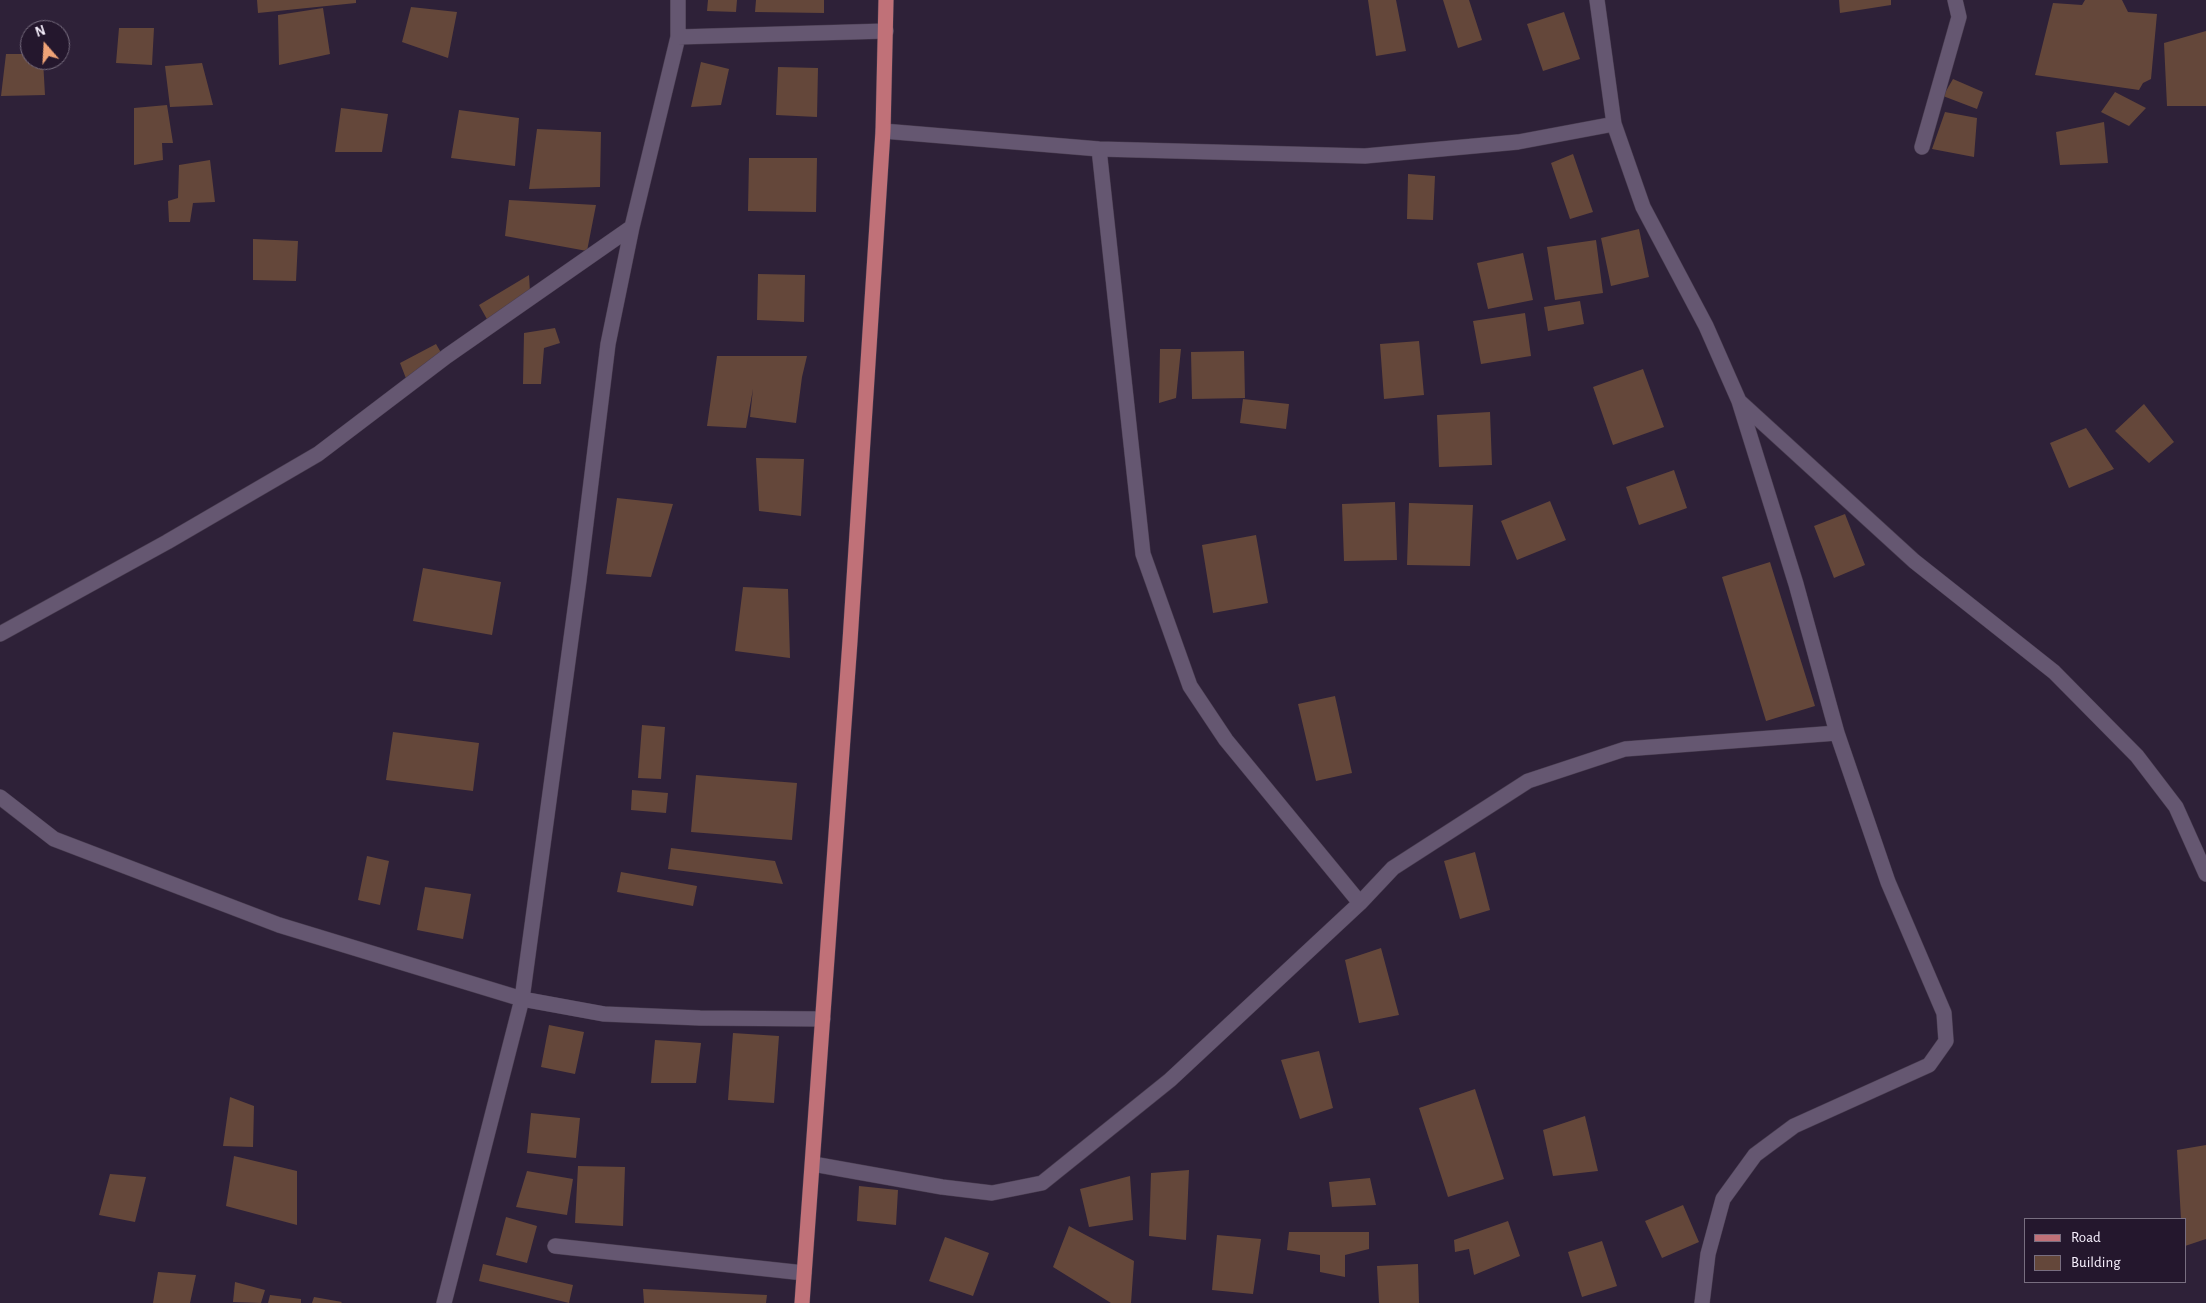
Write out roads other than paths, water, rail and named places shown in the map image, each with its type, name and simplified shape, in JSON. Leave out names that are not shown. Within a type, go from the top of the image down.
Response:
[{"type":"main road","points":[[802,1303],[883,131],[886,0]]},
{"type":"street","points":[[444,1303],[522,999],[579,580],[608,344],[632,227],[678,37],[678,0]]},
{"type":"street","points":[[1597,0],[1614,124],[1643,207],[1706,326],[1738,401],[1796,584],[1837,733],[1888,882],[1944,1013],[1946,1041],[1929,1065],[1794,1126],[1755,1155],[1724,1199],[1708,1254],[1702,1303]]},
{"type":"street","points":[[1922,147],[1959,17],[1955,0]]},
{"type":"street","points":[[678,37],[886,31]]},
{"type":"street","points":[[883,131],[1099,149],[1365,156],[1518,142],[1614,124]]},
{"type":"street","points":[[1099,149],[1143,554],[1190,686],[1226,740],[1360,903]]},
{"type":"street","points":[[0,634],[167,542],[318,454],[447,356],[632,227]]},
{"type":"street","points":[[1738,401],[1914,561],[2054,672],[2136,756],[2176,807],[2206,874]]},
{"type":"street","points":[[813,1164],[942,1187],[992,1193],[1042,1183],[1170,1080],[1360,903],[1393,868],[1528,781],[1625,749],[1837,733]]},
{"type":"street","points":[[0,797],[54,839],[71,846],[279,925],[522,999],[604,1014],[700,1018],[823,1019]]},
{"type":"street","points":[[555,1246],[804,1274]]}]
